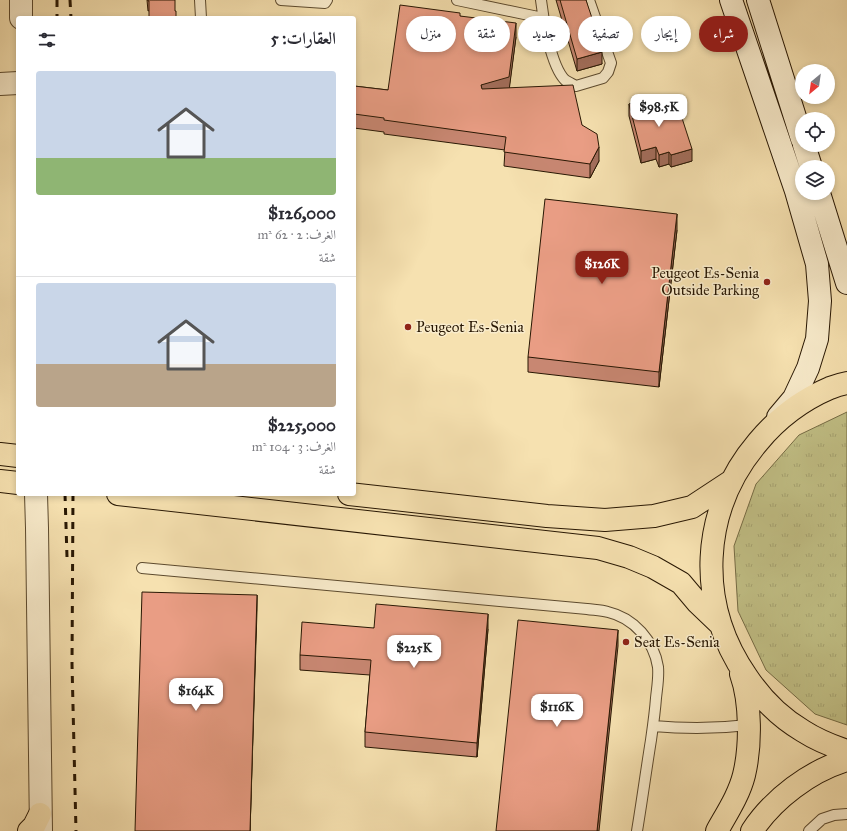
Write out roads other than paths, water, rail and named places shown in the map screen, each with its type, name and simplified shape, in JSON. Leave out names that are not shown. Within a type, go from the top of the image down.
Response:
[{"type":"main road","points":[[21,0],[21,16]]},
{"type":"main road","points":[[717,831],[744,776],[748,741],[749,712],[744,682],[720,624],[712,589],[712,552],[718,516],[730,482],[747,455],[794,398],[808,368],[817,339],[820,301],[817,264],[796,191],[731,0]]},
{"type":"main road","points":[[758,0],[795,118]]},
{"type":"main road","points":[[0,84],[16,83]]},
{"type":"main road","points":[[0,98],[16,97]]},
{"type":"main road","points":[[821,200],[847,283]]},
{"type":"main road","points":[[767,430],[796,406],[830,388],[847,383]]},
{"type":"main road","points":[[0,454],[16,456]]},
{"type":"main road","points":[[0,481],[16,483]]},
{"type":"main road","points":[[356,495],[547,516],[605,520],[654,516],[692,507],[730,482]]},
{"type":"main road","points":[[36,496],[37,825]]},
{"type":"main road","points":[[136,496],[598,548],[630,557],[653,566],[681,583],[697,602],[720,624]]},
{"type":"main road","points":[[737,664],[755,690],[777,712],[802,731],[830,746],[847,751]]},
{"type":"main road","points":[[752,831],[764,815],[775,804],[802,782],[821,770],[847,760]]},
{"type":"lane","points":[[200,0],[201,16]]},
{"type":"lane","points":[[281,0],[325,3],[327,0]]},
{"type":"lane","points":[[457,0],[533,16]]},
{"type":"lane","points":[[541,0],[543,16]]},
{"type":"lane","points":[[552,52],[558,70],[565,80],[576,86],[603,78],[608,72],[611,63],[589,0]]},
{"type":"lane","points":[[142,568],[587,609],[609,612],[620,616],[640,629],[652,647],[658,668],[653,726],[637,831]]},
{"type":"lane","points":[[653,726],[701,729],[748,725]]},
{"type":"lane","points":[[809,831],[822,819],[834,814],[847,814]]},
{"type":"railway","points":[[57,0],[57,16]]},
{"type":"railway","points":[[70,0],[71,16]]},
{"type":"railway","points":[[65,496],[67,557]]},
{"type":"railway","points":[[73,496],[72,664],[76,831]]},
{"type":"place","name":"Peugeot Es-Senia Outside Parking","points":[[767,282]]},
{"type":"place","name":"Peugeot Es-Senia","points":[[408,327]]},
{"type":"place","name":"Seat Es-Senia","points":[[626,642]]}]
